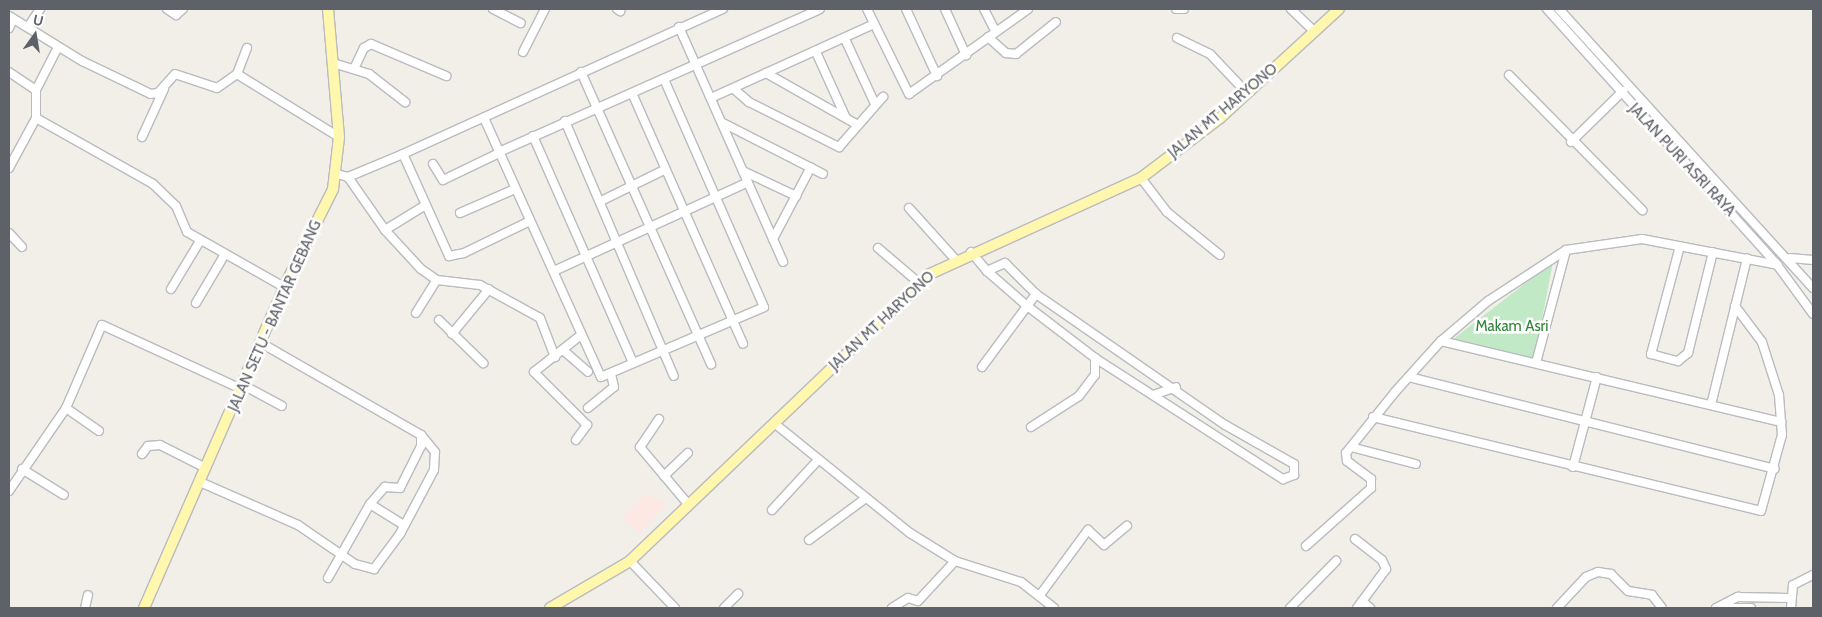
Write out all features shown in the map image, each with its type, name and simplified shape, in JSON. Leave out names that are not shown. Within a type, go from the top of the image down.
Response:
[{"type":"main road","name":"JALAN SETU - BANTAR GEBANG","points":[[144,608],[284,287],[337,174],[339,137],[328,9]]},
{"type":"main road","name":"JALAN MT HARYONO","points":[[550,608],[630,561],[919,283],[955,259],[1141,178],[1220,118],[1246,92],[1339,9]]},
{"type":"street","points":[[28,28],[40,9]]},
{"type":"street","points":[[168,9],[176,15],[184,9]]},
{"type":"street","points":[[493,9],[521,23]]},
{"type":"street","points":[[523,52],[545,9]]},
{"type":"street","points":[[337,174],[348,177],[403,154],[723,9]]},
{"type":"street","points":[[433,164],[443,180],[565,121],[820,9]]},
{"type":"street","points":[[868,9],[906,93],[937,76],[1026,9]]},
{"type":"street","points":[[906,9],[937,76]]},
{"type":"street","points":[[945,9],[966,55]]},
{"type":"street","points":[[984,9],[992,34],[1006,53],[1016,54],[1056,22]]},
{"type":"street","points":[[1176,9],[1184,9]]},
{"type":"street","points":[[1291,9],[1315,32]]},
{"type":"street","name":"JALAN PURI ASRI RAYA","points":[[1548,9],[1620,93],[1777,263],[1813,314]]},
{"type":"street","name":"JALAN PURI ASRI RAYA","points":[[1559,9],[1627,87],[1788,256],[1813,288]]},
{"type":"street","points":[[9,28],[11,17],[58,47],[125,84],[154,94],[164,88]]},
{"type":"street","points":[[1559,22],[1566,17]]},
{"type":"street","points":[[711,98],[845,39],[874,24]]},
{"type":"street","points":[[679,28],[723,123],[783,262]]},
{"type":"street","points":[[1177,38],[1210,54],[1246,92]]},
{"type":"street","points":[[845,39],[875,104]]},
{"type":"street","points":[[354,68],[364,48],[371,44],[446,76]]},
{"type":"street","points":[[9,168],[36,118],[36,90],[58,47]]},
{"type":"street","points":[[142,137],[164,88],[175,74],[217,88],[237,74],[247,48]]},
{"type":"street","points":[[816,52],[846,118]]},
{"type":"street","points":[[333,63],[354,68],[405,102]]},
{"type":"street","points":[[9,72],[36,90]]},
{"type":"street","points":[[581,72],[711,364]]},
{"type":"street","points":[[766,73],[856,124]]},
{"type":"street","points":[[237,74],[339,137]]},
{"type":"street","points":[[1509,75],[1571,142],[1642,210]]},
{"type":"street","points":[[484,118],[554,271],[599,376],[610,374],[664,348],[733,321],[764,306],[664,79]]},
{"type":"street","points":[[1571,142],[1627,87]]},
{"type":"street","points":[[734,88],[749,102],[835,147],[842,145],[856,124],[883,97]]},
{"type":"street","points":[[632,93],[664,170],[743,343]]},
{"type":"street","points":[[36,118],[161,189],[176,206],[183,228],[200,241],[284,287]]},
{"type":"street","points":[[565,121],[620,241],[674,376]]},
{"type":"street","points":[[723,123],[823,174]]},
{"type":"street","points":[[533,136],[633,363]]},
{"type":"street","points":[[403,154],[446,254],[452,256],[530,221]]},
{"type":"street","points":[[773,239],[811,167]]},
{"type":"street","points":[[601,201],[664,170]]},
{"type":"street","points":[[743,171],[796,196]]},
{"type":"street","points":[[348,177],[385,230],[412,261],[436,280],[489,289],[544,322],[555,358]]},
{"type":"street","points":[[1141,178],[1167,212],[1220,255]]},
{"type":"street","points":[[554,271],[748,182]]},
{"type":"street","points":[[460,213],[515,189]]},
{"type":"street","points":[[385,230],[424,206]]},
{"type":"street","points":[[908,208],[955,259]]},
{"type":"street","points":[[9,233],[22,247]]},
{"type":"street","points":[[1306,546],[1371,488],[1371,479],[1345,458],[1374,417],[1440,341],[1501,291],[1566,250],[1621,240],[1680,246],[1777,263]]},
{"type":"street","points":[[171,289],[200,241]]},
{"type":"street","points":[[1680,246],[1651,354],[1678,361],[1688,353],[1713,252]]},
{"type":"street","points":[[878,248],[919,283]]},
{"type":"street","points":[[1536,363],[1566,250]]},
{"type":"street","points":[[971,252],[987,271],[1026,305],[1095,358],[1156,394],[1283,479],[1294,475],[1294,464],[1225,425],[1176,387],[1036,294],[1004,263],[987,271]]},
{"type":"street","points":[[196,303],[225,254]]},
{"type":"street","points":[[1788,256],[1813,260]]},
{"type":"street","points":[[1711,405],[1747,258]]},
{"type":"street","points":[[416,313],[436,280]]},
{"type":"street","points":[[452,334],[489,289]]},
{"type":"street","points":[[982,367],[1036,294]]},
{"type":"street","points":[[1374,417],[1757,512],[1765,505],[1775,469],[1782,422],[1768,357],[1735,306]]},
{"type":"street","points":[[439,320],[484,363]]},
{"type":"street","points":[[9,491],[22,469],[66,408],[106,324],[282,406]]},
{"type":"street","points":[[576,440],[587,425],[534,372],[555,358],[581,335]]},
{"type":"street","points":[[1440,341],[1782,422]]},
{"type":"street","points":[[200,482],[298,525],[340,551],[355,564],[376,569],[404,525],[436,459],[421,435],[261,343]]},
{"type":"street","points":[[563,350],[588,372]]},
{"type":"street","points":[[1031,428],[1079,396],[1094,375],[1095,358]]},
{"type":"street","points":[[588,408],[614,386],[610,374]]},
{"type":"street","points":[[1409,377],[1775,469]]},
{"type":"street","points":[[1573,467],[1597,377]]},
{"type":"street","points":[[1156,394],[1176,387]]},
{"type":"street","points":[[66,408],[99,431]]},
{"type":"street","points":[[659,419],[639,444],[688,504]]},
{"type":"street","points":[[774,423],[817,461],[955,561],[1021,582],[1040,595],[1054,608]]},
{"type":"street","points":[[328,578],[340,551],[370,504],[385,487],[398,489],[421,446],[421,435]]},
{"type":"street","points":[[142,454],[148,446],[160,445],[206,468]]},
{"type":"street","points":[[1351,447],[1416,464]]},
{"type":"street","points":[[664,476],[688,453]]},
{"type":"street","points":[[772,510],[817,461]]},
{"type":"street","points":[[22,469],[64,495]]},
{"type":"street","points":[[809,540],[866,498]]},
{"type":"street","points":[[370,504],[404,525]]},
{"type":"street","points":[[1040,595],[1088,530],[1104,545],[1127,526]]},
{"type":"street","points":[[1355,539],[1385,565],[1359,605],[1370,608]]},
{"type":"street","points":[[630,561],[669,607]]},
{"type":"street","points":[[892,608],[908,598],[918,601],[955,561]]},
{"type":"street","points":[[1290,608],[1336,561]]},
{"type":"street","points":[[1557,608],[1586,577],[1598,572],[1611,574],[1628,590],[1652,595],[1662,608]]},
{"type":"street","points":[[1792,608],[1789,598],[1793,584],[1813,572]]},
{"type":"street","points":[[724,608],[738,594]]},
{"type":"street","points":[[85,608],[88,595]]},
{"type":"street","points":[[1716,608],[1738,597],[1789,598]]},
{"type":"street","points":[[1729,608],[1751,608]]},
{"type":"shaded area","points":[[647,493],[666,503],[639,534],[623,518]]},
{"type":"green space","name":"Makam Asri","points":[[1553,262],[1534,360],[1452,340]]}]
